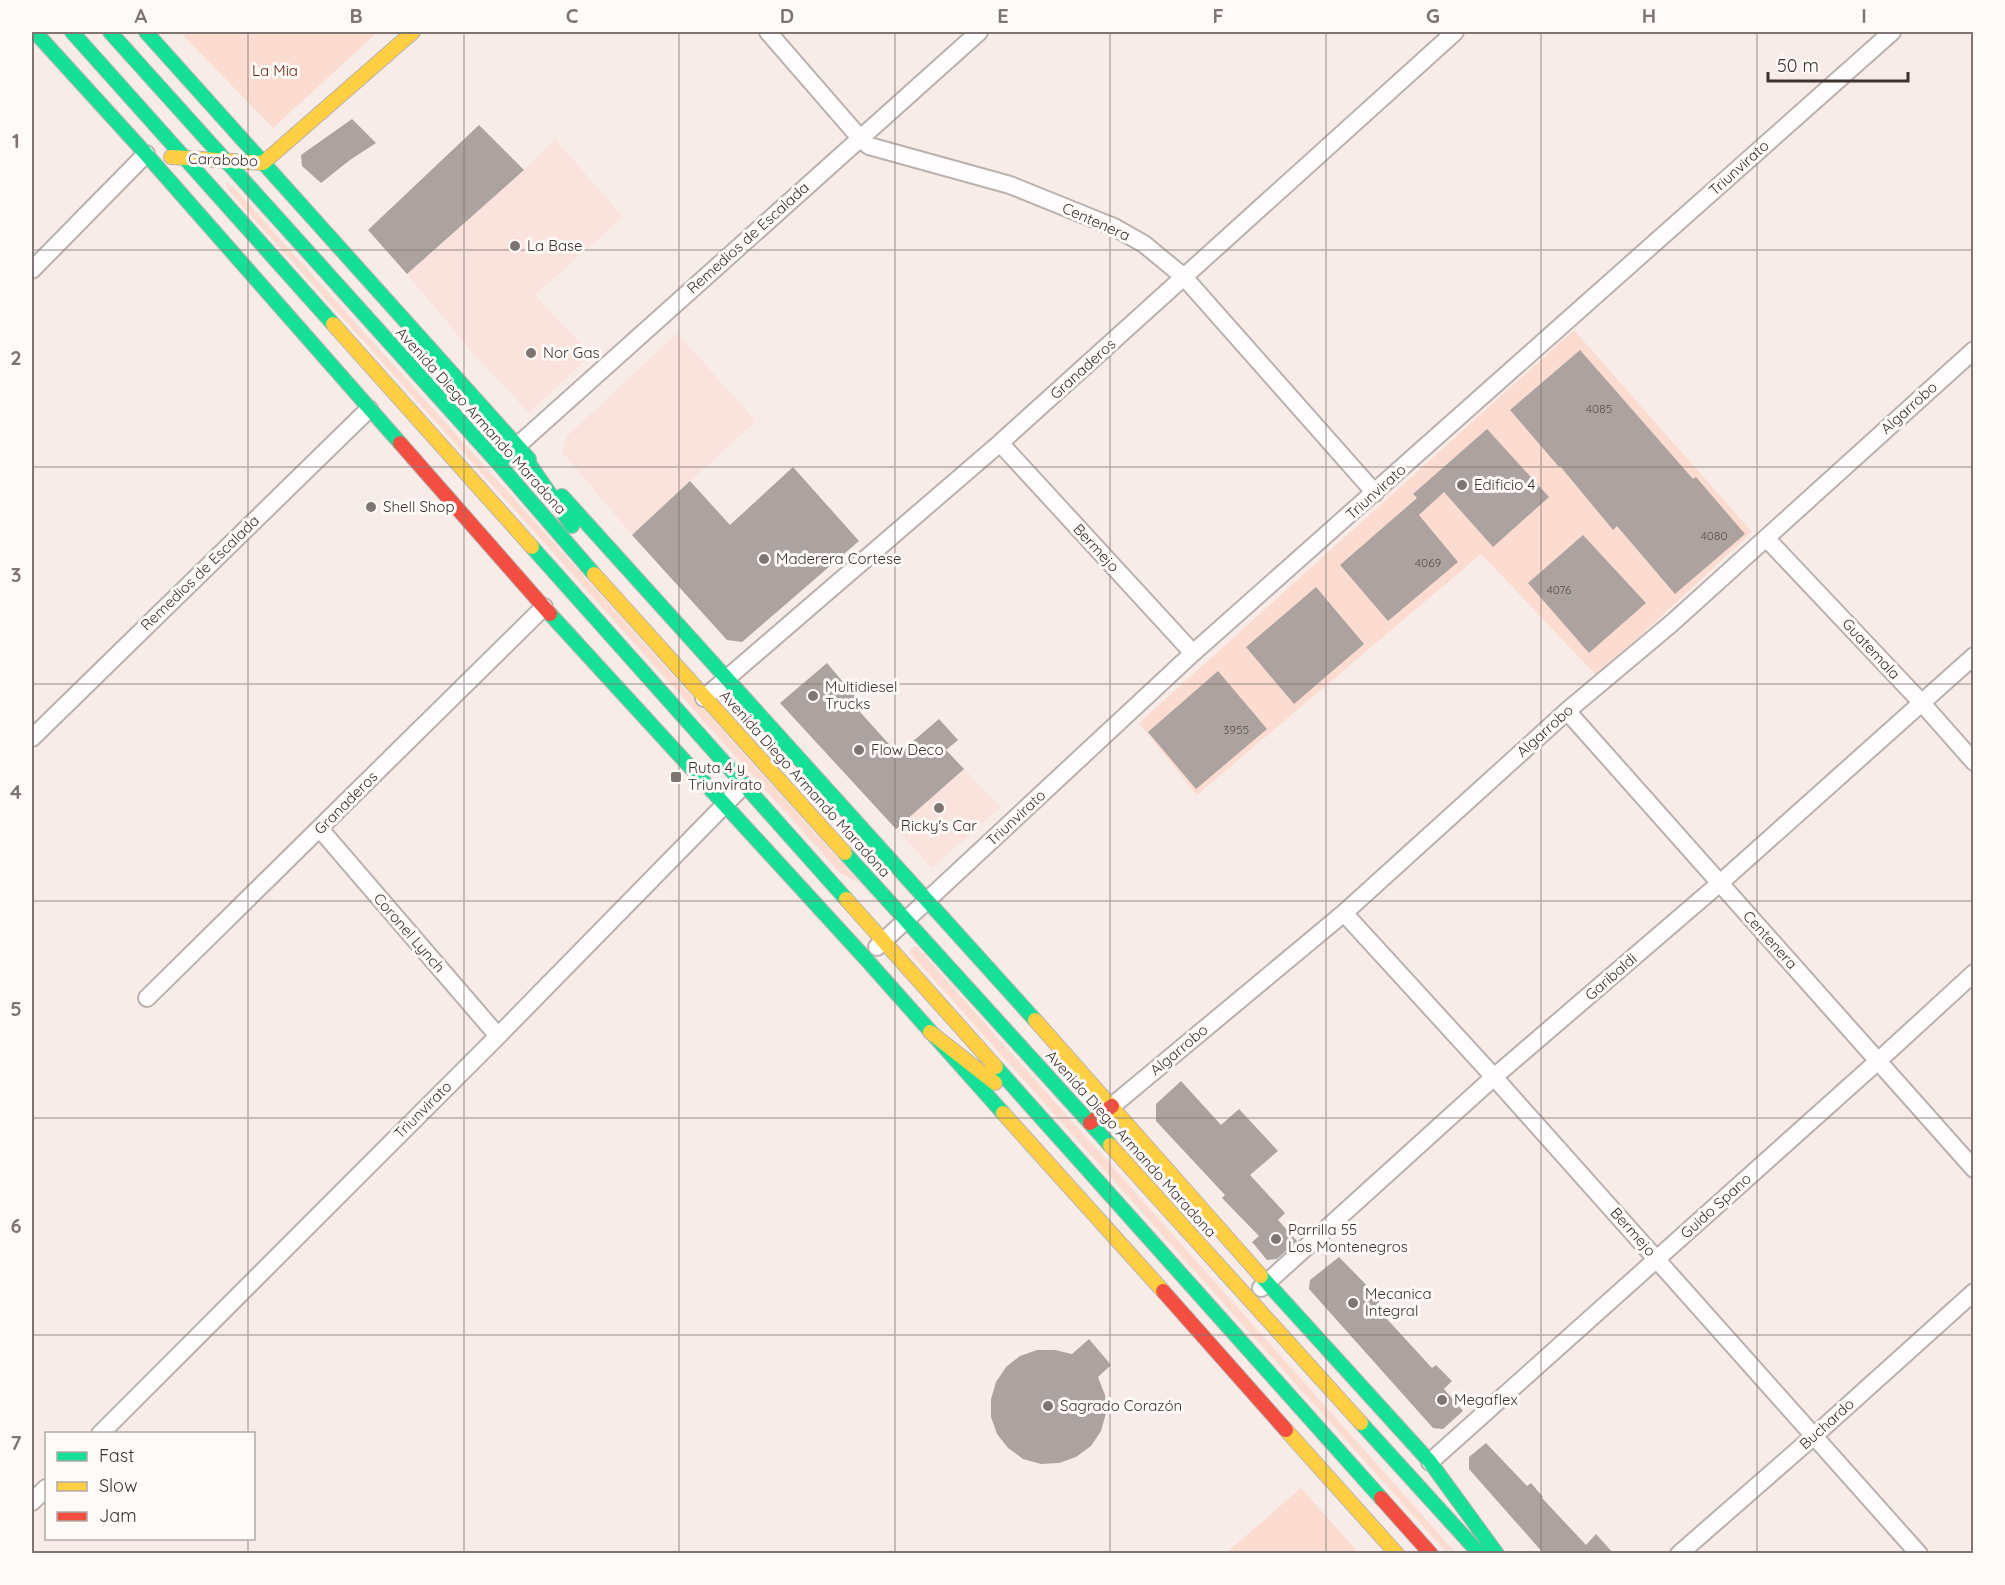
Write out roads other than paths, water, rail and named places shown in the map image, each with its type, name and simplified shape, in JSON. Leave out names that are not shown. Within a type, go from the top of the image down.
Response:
[{"type":"main road","points":[[35,32],[146,154],[544,607],[866,958],[1397,1554]]},
{"type":"main road","name":"Avenida Diego Armando Maradona","points":[[72,32],[724,742],[906,920],[1480,1554]]},
{"type":"main road","name":"Avenida Diego Armando Maradona","points":[[110,32],[498,463],[704,698],[744,785],[1431,1554]]},
{"type":"main road","name":"Avenida Diego Armando Maradona","points":[[146,32],[1430,1462],[1497,1554]]},
{"type":"main road","name":"Carabobo","points":[[146,154],[187,159],[263,163],[414,32]]},
{"type":"main road","points":[[498,463],[517,446],[645,632]]},
{"type":"main road","points":[[930,1032],[1055,1131]]},
{"type":"main road","points":[[1090,1123],[1112,1106]]},
{"type":"street","name":"Centenera","points":[[768,32],[869,146],[1010,185],[1114,227],[1144,244],[1184,278],[1375,493]]},
{"type":"street","name":"Remedios de Escalada","points":[[517,446],[979,32]]},
{"type":"street","name":"Granaderos","points":[[704,698],[1000,443],[1455,32]]},
{"type":"street","name":"Triunvirato","points":[[866,958],[1193,653],[1892,32]]},
{"type":"street","points":[[32,270],[146,154]]},
{"type":"street","name":"Algarrobo","points":[[1112,1106],[1344,914],[1567,711],[1672,623],[1972,354]]},
{"type":"street","name":"Remedios de Escalada","points":[[32,738],[369,409]]},
{"type":"street","name":"Bermejo","points":[[1000,443],[1193,653]]},
{"type":"street","name":"Guatemala","points":[[1766,538],[1921,702],[1974,762]]},
{"type":"street","name":"Granaderos","points":[[147,998],[544,607]]},
{"type":"street","name":"Garibaldi","points":[[1250,1299],[1494,1077],[1720,883],[1974,656]]},
{"type":"street","name":"Centenera","points":[[1567,711],[1974,1169]]},
{"type":"street","name":"Triunvirato","points":[[102,1432],[498,1036],[744,785]]},
{"type":"street","name":"Coronel Lynch","points":[[320,829],[498,1036]]},
{"type":"street","name":"Bermejo","points":[[1344,914],[1657,1258],[1919,1554]]},
{"type":"street","name":"Guido Spano","points":[[1430,1462],[1974,973]]},
{"type":"street","name":"Buchardo","points":[[1679,1554],[1974,1292]]},
{"type":"street","points":[[32,1502],[45,1489]]},
{"type":"place","name":"La Base","points":[[515,246]]},
{"type":"place","name":"Nor Gas","points":[[531,353]]},
{"type":"place","name":"Edificio 4","points":[[1462,485]]},
{"type":"place","name":"Shell Shop","points":[[371,507]]},
{"type":"place","name":"Maderera Cortese","points":[[764,559]]},
{"type":"place","name":"Multidiesel Trucks","points":[[813,696]]},
{"type":"place","name":"Flow Deco","points":[[859,750]]},
{"type":"place","name":"Ruta 4 y Triunvirato","points":[[676,777]]},
{"type":"place","name":"Ricky's Car","points":[[939,808]]},
{"type":"place","name":"Parrilla 55 Los Montenegros","points":[[1276,1239]]},
{"type":"place","name":"Mecanica Integral","points":[[1353,1303]]},
{"type":"place","name":"Megaflex","points":[[1442,1400]]},
{"type":"place","name":"Sagrado Corazón","points":[[1048,1406]]},
{"type":"park label","name":"La Mia","points":[[275,71]]}]
